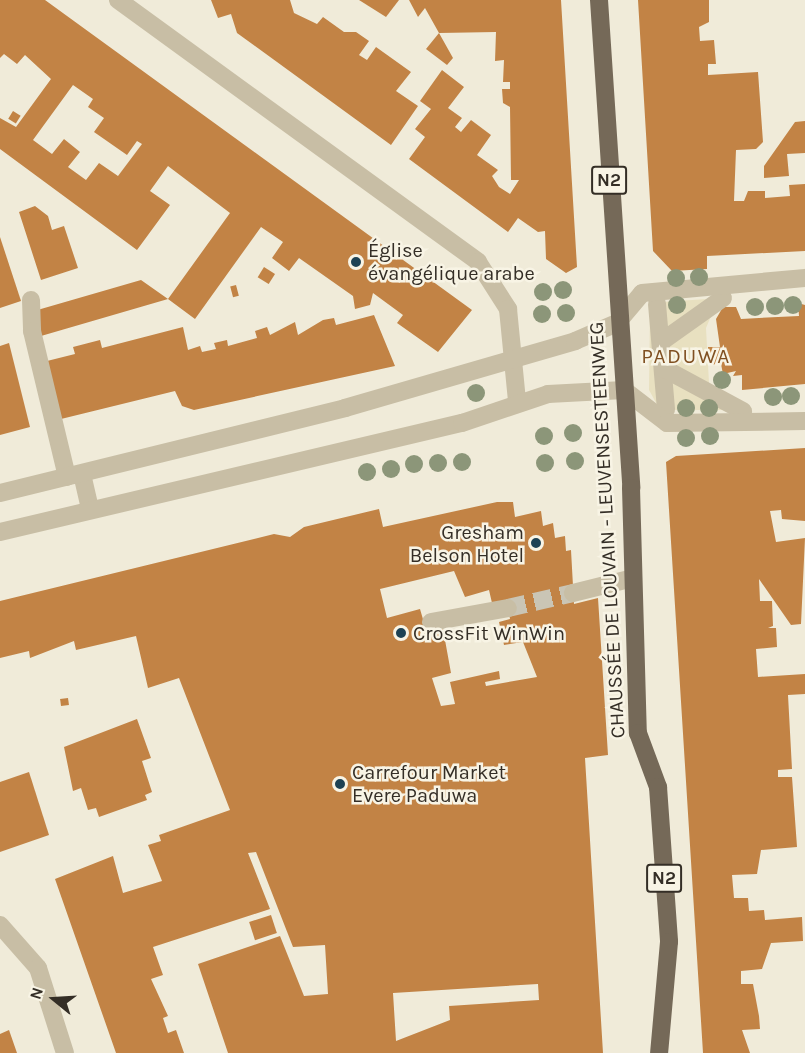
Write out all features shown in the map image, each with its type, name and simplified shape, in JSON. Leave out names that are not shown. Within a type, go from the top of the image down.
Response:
[{"type":"main road","name":"CHAUSSÉE DE LOUVAIN - LEUVENSESTEENWEG","points":[[599,0],[617,323],[624,390],[638,733],[658,787],[669,942],[659,1053]]},
{"type":"street","points":[[118,0],[478,262],[508,309],[517,401]]},
{"type":"street","points":[[0,493],[345,408],[511,358],[617,323],[642,293],[805,278]]},
{"type":"street","points":[[661,342],[723,298]]},
{"type":"street","points":[[31,300],[32,332],[74,475],[90,510]]},
{"type":"street","points":[[657,304],[666,410]]},
{"type":"street","points":[[663,368],[743,411]]},
{"type":"street","points":[[0,532],[462,423],[517,401],[624,390],[667,423],[805,421]]},
{"type":"street","points":[[573,592],[633,578]]},
{"type":"street","points":[[431,622],[508,608]]},
{"type":"street","points":[[0,925],[38,968],[65,1053]]},
{"type":"shaded area","points":[[707,299],[717,302],[706,328],[709,383],[725,410],[660,410],[649,390],[650,311],[662,302]]},
{"type":"building","points":[[0,0],[45,0],[472,310],[438,352],[397,323],[403,315],[373,293],[370,305],[355,309],[353,296],[299,258],[289,271],[272,258],[283,242],[261,227],[195,319],[168,299],[230,213],[168,166],[150,191],[170,205],[137,250],[0,149],[0,118],[16,127],[51,79],[25,55],[17,64],[4,54],[0,58]],"holes":[[[73,85],[93,99],[88,107],[104,118],[94,132],[127,155],[137,141],[142,144],[118,176],[99,163],[86,180],[68,167],[80,152],[64,139],[52,154],[33,140]]]},
{"type":"building","points":[[211,0],[290,0],[294,13],[317,24],[323,17],[344,32],[356,32],[369,41],[359,55],[367,60],[376,47],[411,72],[396,91],[418,106],[391,145],[237,33],[231,14],[218,18]]},
{"type":"building","points":[[359,0],[399,0],[386,17]]},
{"type":"building","points":[[409,0],[561,0],[577,267],[566,273],[546,259],[545,231],[538,232],[518,218],[508,232],[409,159],[425,137],[415,129],[431,109],[420,101],[442,70],[464,87],[448,108],[462,118],[455,127],[461,132],[471,120],[491,135],[477,155],[498,170],[492,176],[499,187],[510,194],[519,180],[511,180],[510,107],[503,103],[502,89],[510,89],[510,82],[503,82],[504,60],[495,61],[496,32],[439,33],[425,8],[418,17]]},
{"type":"building","points":[[638,0],[709,0],[709,22],[699,27],[700,41],[714,40],[716,64],[708,64],[708,75],[758,72],[763,142],[756,149],[736,150],[734,201],[744,201],[748,191],[765,191],[765,198],[790,196],[789,185],[805,184],[805,251],[707,256],[707,269],[672,271],[653,251]]},
{"type":"building","points":[[439,33],[453,58],[447,65],[426,49]]},
{"type":"building","points":[[13,111],[21,116],[16,123],[8,119]]},
{"type":"building","points":[[805,121],[805,153],[787,154],[789,176],[764,178],[764,166],[795,122]]},
{"type":"building","points":[[35,206],[48,216],[52,230],[64,226],[78,268],[41,280],[19,212]]},
{"type":"building","points":[[0,237],[21,301],[0,308]]},
{"type":"building","points":[[264,267],[275,274],[269,284],[258,277]]},
{"type":"building","points":[[141,280],[168,299],[41,336],[34,311]]},
{"type":"building","points":[[236,285],[239,296],[233,297],[230,287]]},
{"type":"building","points":[[798,303],[805,305],[805,384],[742,390],[742,375],[733,376],[736,371],[723,374],[721,364],[708,365],[708,347],[720,347],[716,319],[723,307],[736,307],[741,319],[799,316]]},
{"type":"building","points":[[374,315],[395,366],[194,410],[182,406],[175,391],[61,419],[47,361],[75,354],[73,347],[100,340],[102,348],[183,327],[188,350],[200,346],[202,352],[216,349],[214,343],[227,340],[228,346],[257,338],[255,331],[267,327],[270,335],[295,322],[298,335],[323,320],[334,318],[336,325]]},
{"type":"building","points":[[9,343],[30,427],[0,435],[0,346]]},
{"type":"building","points":[[805,448],[805,521],[782,519],[781,510],[770,511],[776,542],[805,538],[801,624],[791,625],[759,579],[760,601],[772,601],[773,626],[768,628],[776,628],[777,647],[756,649],[758,677],[805,674],[805,694],[788,695],[792,769],[778,770],[778,777],[792,777],[797,847],[761,850],[757,874],[732,875],[734,898],[748,898],[749,911],[764,910],[765,920],[802,917],[803,941],[771,943],[762,969],[741,971],[741,984],[753,984],[759,1016],[760,1029],[742,1030],[750,1053],[703,1053],[666,462],[676,456]]},
{"type":"building","points":[[497,502],[513,502],[515,517],[541,511],[543,526],[553,523],[555,538],[565,536],[566,551],[571,550],[574,604],[598,598],[608,755],[585,758],[603,1053],[228,1053],[198,964],[280,936],[304,996],[328,994],[325,945],[293,947],[256,852],[248,853],[270,909],[153,947],[163,975],[151,979],[168,1016],[163,1018],[168,1033],[176,1030],[184,1053],[116,1053],[55,879],[113,856],[123,893],[162,881],[148,845],[161,841],[159,835],[230,810],[179,678],[148,688],[136,636],[76,650],[74,641],[30,658],[29,651],[0,658],[0,601],[274,534],[290,537],[304,527],[379,509],[383,527]],"holes":[[[454,571],[465,597],[489,590],[492,603],[508,608],[510,619],[499,622],[504,645],[523,642],[537,677],[486,686],[485,682],[500,679],[499,671],[450,682],[455,704],[441,706],[432,678],[451,673],[443,629],[427,633],[420,609],[387,618],[380,589]],[[538,984],[539,1000],[449,1006],[450,1020],[396,1041],[393,993]]]},
{"type":"building","points":[[68,698],[69,705],[61,706],[60,699]]},
{"type":"building","points":[[137,719],[151,758],[142,761],[152,792],[145,795],[147,800],[99,817],[96,808],[88,810],[81,788],[73,791],[64,747]]},
{"type":"building","points":[[29,772],[49,835],[0,852],[0,782]]},
{"type":"building","points":[[271,915],[277,933],[255,940],[249,922]]},
{"type":"building","points":[[9,1030],[17,1053],[0,1053],[0,1034]]},
{"type":"tunnel","points":[[508,608],[573,593]]},
{"type":"place","name":"Église évangélique arabe","points":[[356,262]]},
{"type":"place","name":"Gresham Belson Hotel","points":[[536,543]]},
{"type":"place","name":"CrossFit WinWin","points":[[401,633]]},
{"type":"place","name":"Carrefour Market Evere Paduwa","points":[[340,784]]},
{"type":"district","name":"PADUWA","points":[[686,356]]}]
